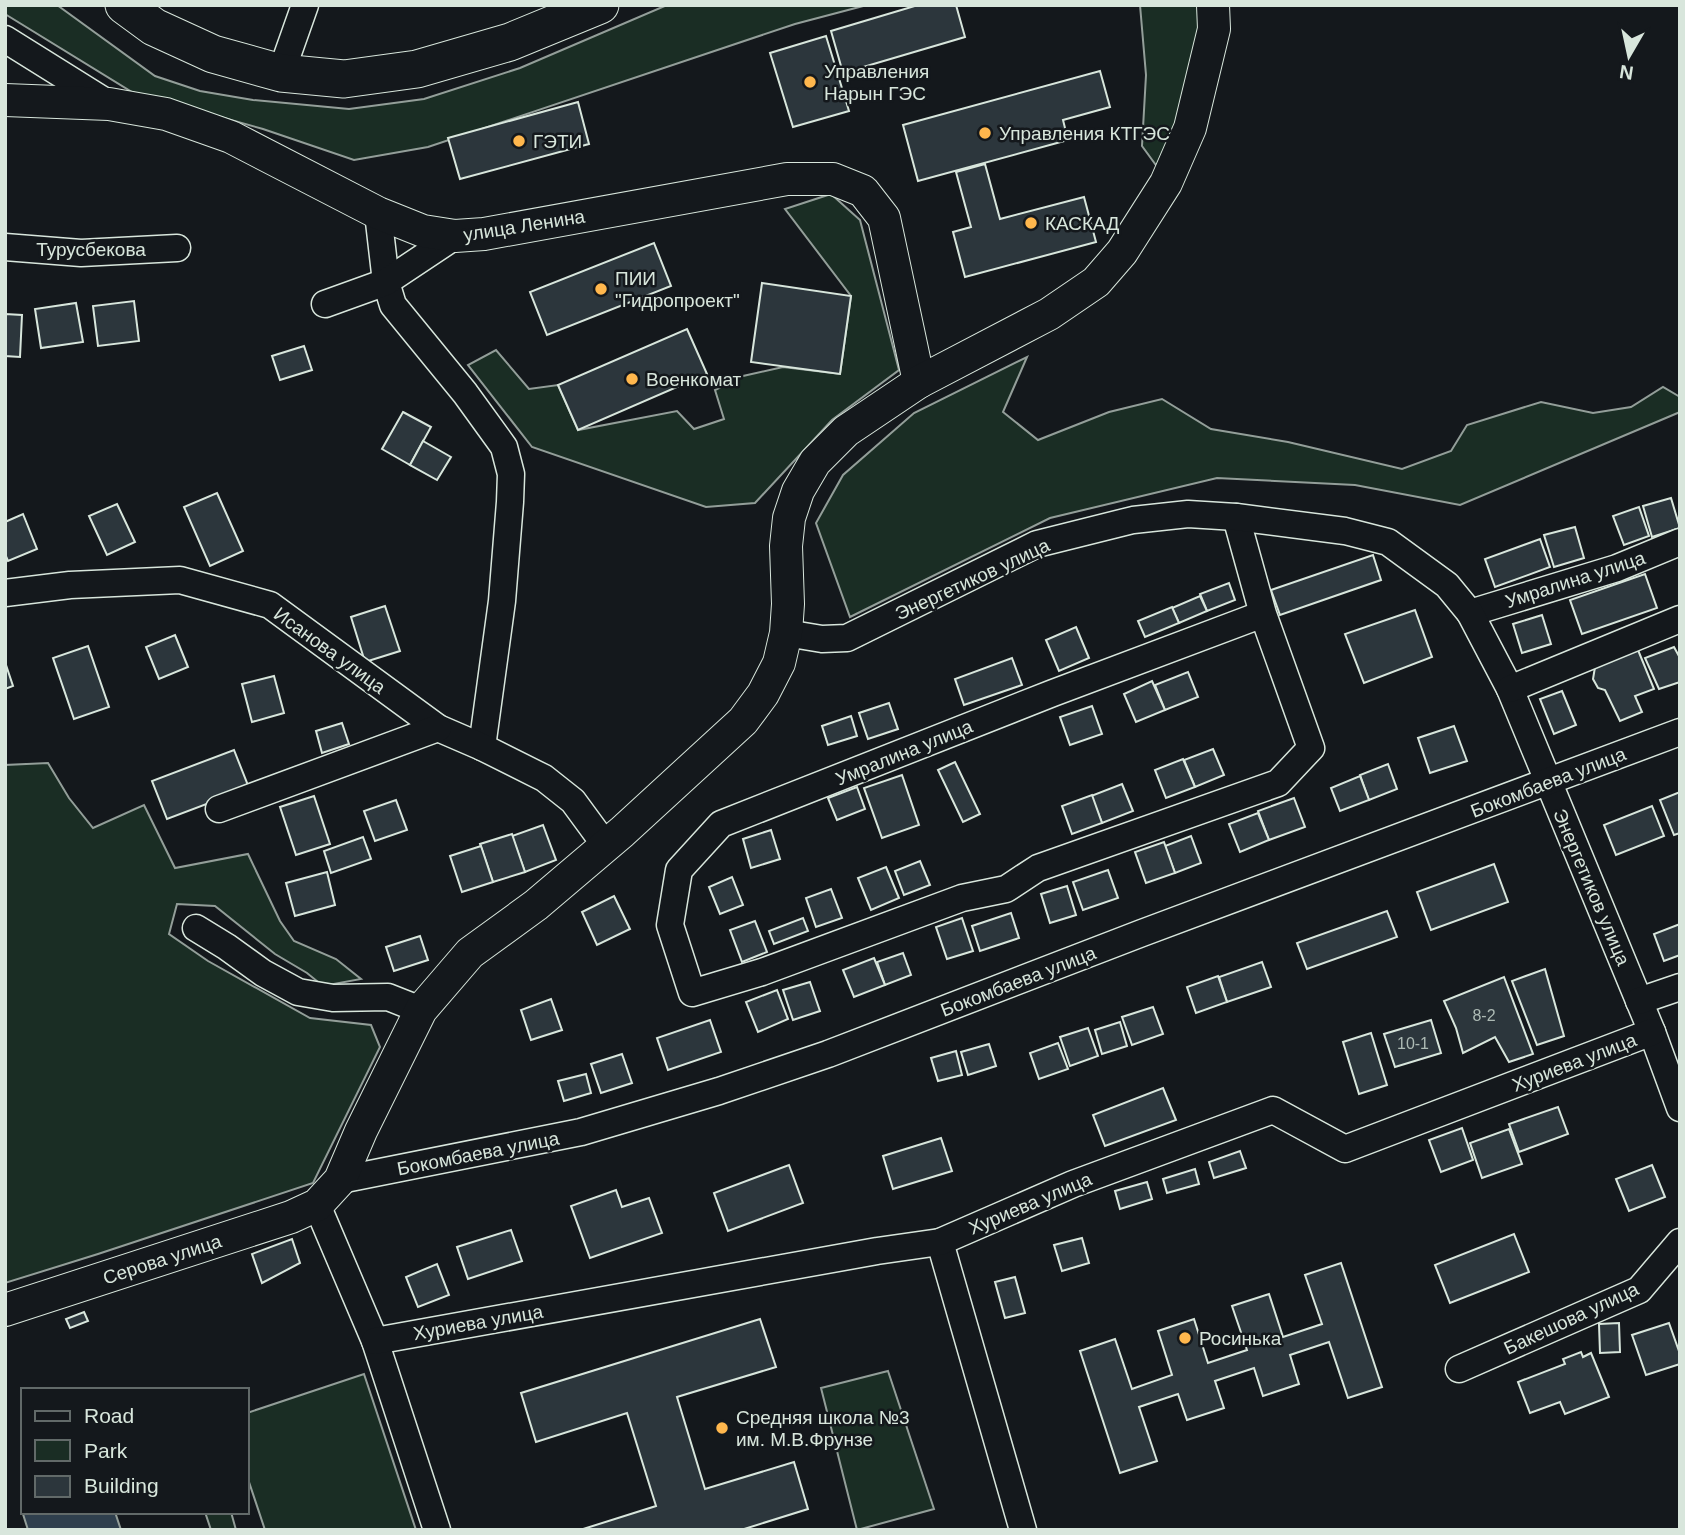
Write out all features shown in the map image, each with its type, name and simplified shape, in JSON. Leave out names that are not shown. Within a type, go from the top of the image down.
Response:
[{"type":"highway","points":[[124,5],[155,27],[213,54],[281,73],[344,79],[417,69],[510,42],[600,5]]},
{"type":"main road","name":"Серова улица","points":[[5,1310],[291,1217],[317,1205],[340,1180],[361,1131],[421,1010],[470,953],[536,905],[606,846],[743,721],[763,694],[779,663],[786,633],[786,546],[789,519],[798,491],[815,462],[846,431],[919,382],[1049,314],[1096,282],[1122,252],[1166,183],[1190,128],[1213,29],[1213,5]]},
{"type":"main road","name":"улица Ленина","points":[[5,100],[109,104],[166,114],[230,137],[378,213],[423,231],[455,236],[484,234],[786,178],[833,179],[863,191],[884,218],[919,382]]},
{"type":"street","points":[[281,73],[305,5]]},
{"type":"street","points":[[5,39],[109,104]]},
{"type":"street","points":[[378,213],[386,282],[393,305],[465,393],[504,447],[511,474],[502,601],[482,747]]},
{"type":"street","points":[[325,304],[386,282],[455,236]]},
{"type":"street","name":"Турусбекова","points":[[5,247],[81,253],[177,248]]},
{"type":"street","name":"Энергетиков улица","points":[[786,633],[822,639],[847,638],[1037,544],[1133,520],[1188,514],[1236,517],[1345,531],[1388,542],[1447,585],[1470,613],[1510,689],[1652,1032]]},
{"type":"street","points":[[1236,517],[1264,614]]},
{"type":"street","name":"Умралина улица","points":[[1470,613],[1617,568],[1680,542]]},
{"type":"street","name":"Исанова улица","points":[[5,593],[70,585],[180,580],[270,605],[438,729],[482,747],[544,778],[573,801],[606,846]]},
{"type":"street","name":"Умралина улица","points":[[1264,614],[1311,748],[1278,783],[1038,868],[1006,889],[962,898],[762,972],[692,993],[670,925],[679,870],[721,824],[1053,693],[1264,614]]},
{"type":"street","points":[[1510,689],[1680,619]]},
{"type":"street","points":[[219,809],[438,729]]},
{"type":"street","name":"Бокомбаева улица","points":[[340,1180],[580,1132],[828,1054],[1680,732]]},
{"type":"street","points":[[196,928],[262,973],[298,992],[333,998],[388,997],[421,1010]]},
{"type":"street","name":"Хуриева улица","points":[[1639,1002],[1680,987]]},
{"type":"street","points":[[1652,1032],[1680,1108]]},
{"type":"street","name":"Хуриева улица","points":[[375,1341],[940,1242],[1073,1184],[1273,1110],[1345,1149],[1652,1032]]},
{"type":"street","points":[[317,1205],[375,1341],[437,1530]]},
{"type":"street","points":[[940,1242],[1023,1530]]},
{"type":"street","name":"Бакешова улица","points":[[1459,1369],[1639,1290],[1677,1252]]},
{"type":"green space","points":[[5,5],[57,5],[155,76],[200,91],[253,100],[349,109],[424,99],[520,68],[667,5],[867,5],[795,24],[428,147],[354,160],[263,129],[132,92],[5,14]]},
{"type":"green space","points":[[1140,5],[1198,5],[1204,24],[1161,172],[1142,146],[1146,75]]},
{"type":"green space","points":[[831,194],[860,220],[899,370],[832,420],[755,503],[706,507],[532,447],[468,365],[496,350],[529,389],[558,385],[578,430],[677,411],[694,429],[724,419],[715,390],[743,376],[783,367],[840,374],[851,296],[785,209]]},
{"type":"green space","points":[[1027,357],[1003,412],[1038,440],[1109,412],[1162,399],[1211,429],[1288,442],[1402,469],[1451,451],[1467,425],[1541,402],[1593,413],[1631,407],[1663,387],[1680,397],[1680,412],[1460,505],[1355,485],[1217,478],[1050,518],[850,617],[816,523],[843,475],[914,413]]},
{"type":"green space","points":[[48,763],[69,798],[93,828],[144,805],[175,868],[248,854],[280,921],[294,941],[336,959],[361,979],[323,986],[275,954],[215,906],[177,904],[169,934],[208,961],[310,1018],[371,1025],[380,1047],[313,1183],[5,1283],[5,765]]},
{"type":"green space","points":[[888,1371],[934,1509],[857,1530],[821,1388]]},
{"type":"green space","points":[[364,1374],[416,1530],[265,1530],[248,1479],[248,1413]]},
{"type":"green space","points":[[206,1514],[232,1514],[236,1530],[211,1530]]},
{"type":"water","points":[[23,1514],[116,1514],[121,1530],[28,1530]]},
{"type":"building","points":[[918,5],[956,5],[965,37],[843,73],[831,31]]},
{"type":"building","name":"Управления Нарын ГЭС","points":[[826,36],[849,111],[793,127],[770,53]]},
{"type":"building","name":"Управления КТГЭС","points":[[1100,71],[1110,107],[1063,120],[1068,140],[918,181],[903,125]]},
{"type":"building","name":"ГЭТИ","points":[[578,102],[589,144],[460,179],[448,138]]},
{"type":"building","name":"КАСКАД","points":[[985,164],[1000,219],[1084,197],[1096,242],[965,277],[953,232],[971,227],[956,172]]},
{"type":"building","name":"ПИИ \"Гидропроект\"","points":[[654,243],[671,286],[547,335],[530,292]]},
{"type":"building","points":[[762,283],[851,296],[840,374],[751,362]]},
{"type":"building","points":[[134,301],[139,341],[98,346],[93,306]]},
{"type":"building","points":[[76,303],[83,342],[41,348],[35,309]]},
{"type":"building","points":[[5,314],[22,315],[20,357],[5,356]]},
{"type":"building","name":"Военкомат","points":[[687,329],[707,374],[578,430],[558,385]]},
{"type":"building","points":[[304,346],[312,370],[280,380],[272,356]]},
{"type":"building","points":[[403,412],[431,427],[410,465],[382,449]]},
{"type":"building","points":[[423,441],[451,457],[437,480],[410,465]]},
{"type":"building","points":[[217,493],[243,551],[210,566],[184,507]]},
{"type":"building","points":[[1671,498],[1680,528],[1652,537],[1643,506]]},
{"type":"building","points":[[117,504],[135,542],[107,555],[89,516]]},
{"type":"building","points":[[1639,507],[1649,536],[1624,545],[1613,516]]},
{"type":"building","points":[[23,514],[37,549],[8,561],[5,554],[5,522]]},
{"type":"building","points":[[1575,527],[1584,558],[1554,567],[1544,535]]},
{"type":"building","points":[[1540,539],[1550,567],[1495,587],[1485,559]]},
{"type":"building","points":[[1373,555],[1381,580],[1280,615],[1271,590]]},
{"type":"building","points":[[1645,574],[1657,608],[1582,634],[1570,600]]},
{"type":"building","points":[[1229,583],[1235,600],[1207,611],[1200,594]]},
{"type":"building","points":[[1200,596],[1207,611],[1179,623],[1172,608]]},
{"type":"building","points":[[385,606],[400,651],[365,662],[351,617]]},
{"type":"building","points":[[1172,607],[1179,623],[1145,637],[1138,621]]},
{"type":"building","points":[[1415,610],[1432,657],[1364,683],[1345,634]]},
{"type":"building","points":[[1542,615],[1551,644],[1522,653],[1513,624]]},
{"type":"building","points":[[1076,627],[1089,658],[1059,671],[1046,640]]},
{"type":"building","points":[[175,635],[188,667],[159,679],[146,647]]},
{"type":"building","points":[[88,646],[109,707],[74,719],[53,658]]},
{"type":"building","points":[[1674,647],[1680,658],[1680,682],[1659,689],[1645,658]]},
{"type":"building","points":[[1638,650],[1654,689],[1635,696],[1642,712],[1620,721],[1605,690],[1598,688],[1593,679],[1595,667]]},
{"type":"building","points":[[1012,658],[1022,685],[964,705],[955,679]]},
{"type":"building","points":[[5,662],[13,686],[5,689]]},
{"type":"building","points":[[1188,672],[1198,697],[1165,710],[1155,685]]},
{"type":"building","points":[[274,676],[284,713],[252,722],[242,684]]},
{"type":"building","points":[[1152,681],[1165,710],[1136,722],[1124,694]]},
{"type":"building","points":[[1562,691],[1576,725],[1554,734],[1540,699]]},
{"type":"building","points":[[889,703],[898,729],[868,739],[859,713]]},
{"type":"building","points":[[1092,706],[1102,734],[1070,745],[1060,717]]},
{"type":"building","points":[[851,716],[857,736],[828,745],[822,726]]},
{"type":"building","points":[[342,723],[349,744],[322,753],[316,731]]},
{"type":"building","points":[[1454,726],[1467,761],[1430,773],[1418,738]]},
{"type":"building","points":[[1213,749],[1224,775],[1195,787],[1184,760]]},
{"type":"building","points":[[234,750],[249,788],[167,819],[152,781]]},
{"type":"building","points":[[1183,759],[1195,787],[1166,798],[1155,770]]},
{"type":"building","points":[[955,762],[980,814],[963,822],[938,770]]},
{"type":"building","points":[[1388,764],[1397,789],[1369,800],[1360,775]]},
{"type":"building","points":[[902,775],[919,825],[882,838],[864,788]]},
{"type":"building","points":[[1360,776],[1369,800],[1340,811],[1331,788]]},
{"type":"building","points":[[1122,784],[1133,811],[1102,823],[1091,796]]},
{"type":"building","points":[[857,787],[865,809],[837,820],[828,798]]},
{"type":"building","points":[[1680,792],[1680,833],[1674,835],[1660,800]]},
{"type":"building","points":[[1092,795],[1102,823],[1072,834],[1062,806]]},
{"type":"building","points":[[314,796],[330,844],[296,855],[280,807]]},
{"type":"building","points":[[1294,798],[1305,827],[1269,840],[1258,811]]},
{"type":"building","points":[[396,800],[407,830],[375,841],[364,811]]},
{"type":"building","points":[[1652,806],[1664,836],[1616,855],[1604,825]]},
{"type":"building","points":[[1258,813],[1269,840],[1240,852],[1229,824]]},
{"type":"building","points":[[543,825],[556,860],[525,872],[512,836]]},
{"type":"building","points":[[771,830],[780,859],[751,868],[743,839]]},
{"type":"building","points":[[512,834],[525,872],[493,882],[480,844]]},
{"type":"building","points":[[1191,836],[1201,863],[1175,873],[1165,846]]},
{"type":"building","points":[[363,837],[371,859],[331,873],[324,851]]},
{"type":"building","points":[[1164,842],[1175,873],[1146,883],[1135,852]]},
{"type":"building","points":[[481,846],[493,882],[462,892],[450,856]]},
{"type":"building","points":[[920,861],[930,885],[904,895],[895,871]]},
{"type":"building","points":[[1494,864],[1508,902],[1431,930],[1417,892]]},
{"type":"building","points":[[886,867],[899,898],[871,910],[858,878]]},
{"type":"building","points":[[1108,870],[1118,898],[1083,910],[1073,882]]},
{"type":"building","points":[[327,872],[335,905],[295,916],[286,883]]},
{"type":"building","points":[[732,877],[743,905],[720,914],[709,887]]},
{"type":"building","points":[[1067,886],[1076,915],[1050,923],[1041,894]]},
{"type":"building","points":[[831,889],[842,918],[816,927],[806,898]]},
{"type":"building","points":[[614,896],[630,929],[597,945],[582,912]]},
{"type":"building","points":[[1387,911],[1397,937],[1307,969],[1297,943]]},
{"type":"building","points":[[1011,913],[1019,938],[980,951],[972,926]]},
{"type":"building","points":[[803,918],[808,931],[774,944],[769,931]]},
{"type":"building","points":[[962,918],[973,951],[947,959],[936,927]]},
{"type":"building","points":[[755,921],[767,952],[742,962],[730,930]]},
{"type":"building","points":[[1680,924],[1680,955],[1664,961],[1654,934]]},
{"type":"building","points":[[420,936],[428,960],[394,971],[386,947]]},
{"type":"building","points":[[903,953],[911,975],[885,985],[877,962]]},
{"type":"building","points":[[874,958],[885,985],[854,997],[843,970]]},
{"type":"building","points":[[1262,962],[1271,987],[1227,1002],[1219,977]]},
{"type":"building","points":[[1545,969],[1564,1036],[1537,1045],[1512,981]]},
{"type":"building","points":[[1218,976],[1227,1002],[1196,1013],[1187,987]]},
{"type":"building","points":[[1504,977],[1533,1054],[1509,1062],[1495,1037],[1463,1053],[1444,1001]]},
{"type":"building","points":[[810,982],[820,1011],[793,1020],[783,990]]},
{"type":"building","points":[[777,990],[788,1019],[758,1032],[746,1002]]},
{"type":"building","points":[[551,999],[562,1030],[531,1040],[521,1010]]},
{"type":"building","points":[[1153,1007],[1163,1034],[1132,1045],[1122,1017]]},
{"type":"building","points":[[710,1020],[721,1052],[668,1070],[657,1038]]},
{"type":"building","points":[[1431,1020],[1441,1053],[1395,1067],[1384,1034]]},
{"type":"building","points":[[1120,1022],[1127,1046],[1102,1054],[1095,1030]]},
{"type":"building","points":[[1088,1028],[1098,1056],[1070,1066],[1060,1037]]},
{"type":"building","points":[[1371,1033],[1387,1085],[1359,1094],[1343,1042]]},
{"type":"building","points":[[1058,1043],[1068,1069],[1039,1079],[1030,1053]]},
{"type":"building","points":[[989,1044],[996,1066],[968,1075],[961,1052]]},
{"type":"building","points":[[956,1051],[962,1075],[938,1081],[931,1058]]},
{"type":"building","points":[[622,1054],[632,1083],[601,1093],[591,1064]]},
{"type":"building","points":[[586,1074],[591,1093],[564,1101],[558,1081]]},
{"type":"building","points":[[1163,1088],[1176,1120],[1105,1146],[1093,1115]]},
{"type":"building","points":[[1558,1107],[1568,1134],[1519,1152],[1509,1124]]},
{"type":"building","points":[[1462,1128],[1473,1160],[1441,1172],[1429,1140]]},
{"type":"building","points":[[1509,1129],[1522,1164],[1482,1178],[1470,1143]]},
{"type":"building","points":[[941,1138],[952,1171],[893,1189],[883,1156]]},
{"type":"building","points":[[1240,1151],[1246,1168],[1214,1178],[1209,1162]]},
{"type":"building","points":[[789,1165],[803,1203],[728,1231],[714,1193]]},
{"type":"building","points":[[1652,1165],[1665,1197],[1629,1211],[1616,1179]]},
{"type":"building","points":[[1195,1169],[1199,1184],[1167,1193],[1163,1179]]},
{"type":"building","points":[[1147,1182],[1152,1199],[1120,1209],[1115,1191]]},
{"type":"building","points":[[616,1190],[622,1207],[649,1198],[662,1233],[590,1258],[571,1206]]},
{"type":"building","points":[[511,1230],[522,1261],[468,1279],[457,1247]]},
{"type":"building","points":[[1514,1234],[1529,1272],[1450,1303],[1435,1265]]},
{"type":"building","points":[[1082,1238],[1089,1263],[1062,1271],[1054,1245]]},
{"type":"building","points":[[292,1239],[300,1263],[262,1283],[252,1254]]},
{"type":"building","points":[[1341,1263],[1382,1387],[1348,1398],[1329,1342],[1290,1355],[1299,1384],[1263,1396],[1254,1368],[1215,1381],[1224,1408],[1187,1420],[1178,1394],[1139,1407],[1157,1461],[1120,1473],[1080,1351],[1115,1339],[1132,1389],[1172,1375],[1158,1331],[1194,1319],[1208,1363],[1247,1350],[1232,1306],[1269,1294],[1283,1337],[1322,1324],[1305,1275]]},
{"type":"building","points":[[437,1264],[449,1295],[418,1307],[406,1277]]},
{"type":"building","points":[[1015,1277],[1025,1313],[1005,1318],[995,1282]]},
{"type":"building","points":[[84,1312],[88,1321],[70,1328],[66,1319]]},
{"type":"building","points":[[760,1319],[776,1367],[677,1397],[705,1489],[794,1462],[808,1509],[741,1530],[580,1530],[656,1506],[627,1413],[536,1442],[521,1393]]},
{"type":"building","points":[[1619,1323],[1620,1352],[1600,1353],[1599,1324]]},
{"type":"building","points":[[1669,1323],[1680,1354],[1680,1364],[1646,1375],[1632,1335]]},
{"type":"building","points":[[1581,1352],[1583,1357],[1591,1353],[1609,1397],[1565,1414],[1560,1402],[1530,1413],[1518,1382],[1565,1364],[1563,1359]]},
{"type":"place","name":"Управления Нарын ГЭС","points":[[810,82]]},
{"type":"place","name":"Управления КТГЭС","points":[[985,133]]},
{"type":"place","name":"ГЭТИ","points":[[519,141]]},
{"type":"place","name":"КАСКАД","points":[[1031,223]]},
{"type":"place","name":"ПИИ \"Гидропроект\"","points":[[601,289]]},
{"type":"place","name":"Военкомат","points":[[632,379]]},
{"type":"place","name":"Росинька","points":[[1185,1338]]},
{"type":"place","name":"Средняя школа №3 им. М.В.Фрунзе","points":[[722,1428]]}]
